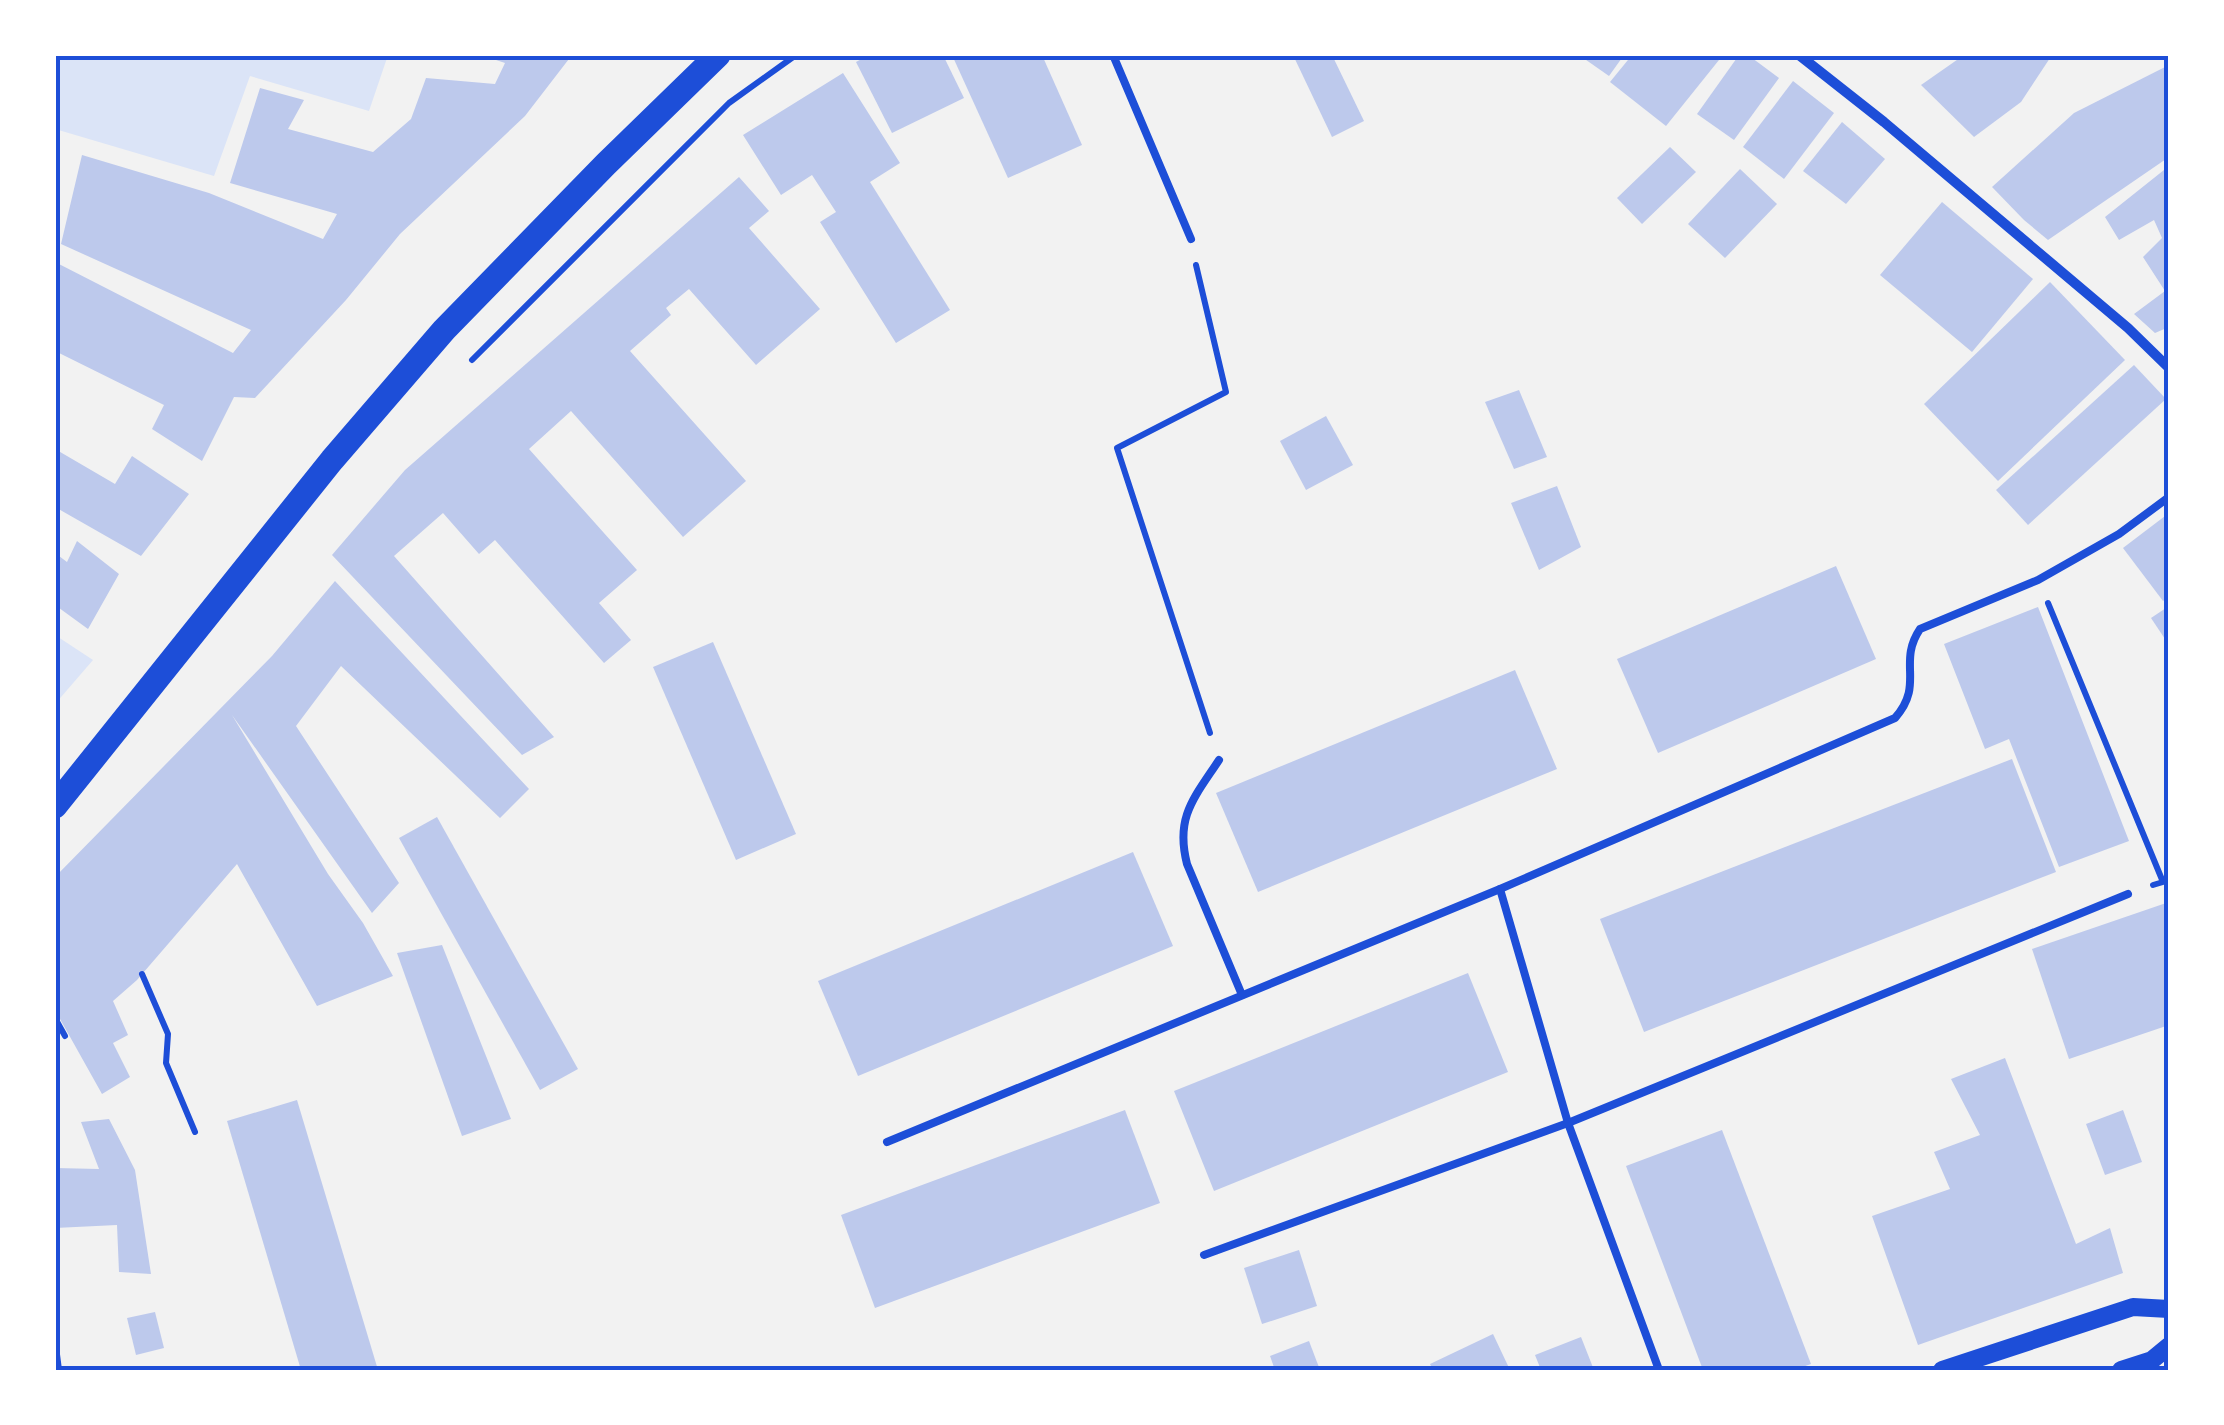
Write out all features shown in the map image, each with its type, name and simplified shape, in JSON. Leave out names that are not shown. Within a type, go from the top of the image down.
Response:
[{"type":"main road","points":[[55,806],[332,460],[444,330],[718,55]]},
{"type":"street","points":[[1799,55],[2128,328],[2169,368]]},
{"type":"street","points":[[1942,1370],[2133,1307],[2169,1309]]},
{"type":"street","points":[[2120,1370],[2152,1360],[2169,1346]]},
{"type":"lane","points":[[1114,55],[1190,239]]},
{"type":"lane","points":[[888,1142],[1500,889],[1895,718],[1907,705],[1912,684],[1911,642],[1920,629],[2038,580],[2118,534],[2169,497]]},
{"type":"lane","points":[[1218,760],[1182,823],[1182,844],[1242,995]]},
{"type":"lane","points":[[1500,889],[1568,1122],[1659,1370]]},
{"type":"lane","points":[[1204,1255],[1568,1122],[2128,894]]},
{"type":"path","points":[[465,368],[729,103],[796,55]]},
{"type":"path","points":[[1190,239],[1226,392],[1117,448],[1218,760]]},
{"type":"path","points":[[2038,580],[2164,882],[2128,894]]},
{"type":"path","points":[[142,974],[168,1034],[166,1064],[195,1132]]},
{"type":"path","points":[[55,1018],[65,1036]]},
{"type":"path","points":[[55,1339],[59,1370]]},
{"type":"shaded area","points":[[55,55],[387,58],[369,111],[250,76],[214,176],[55,129]]},
{"type":"shaded area","points":[[55,635],[93,660],[55,704]]},
{"type":"building","points":[[481,55],[572,55],[525,116],[400,234],[346,300],[255,398],[234,397],[202,461],[152,429],[164,405],[55,351],[55,262],[233,353],[251,330],[61,244],[82,155],[209,193],[323,239],[337,214],[230,183],[260,88],[304,100],[288,129],[373,152],[411,119],[426,78],[495,84],[505,63]]},
{"type":"building","points":[[869,55],[943,55],[964,98],[892,133],[856,62]]},
{"type":"building","points":[[952,55],[1042,55],[1082,145],[1008,178]]},
{"type":"building","points":[[1293,55],[1332,55],[1364,121],[1332,137]]},
{"type":"building","points":[[1579,55],[1624,55],[1609,76]]},
{"type":"building","points":[[1632,55],[1723,55],[1666,126],[1610,82]]},
{"type":"building","points":[[1739,55],[1748,55],[1779,78],[1734,140],[1697,114]]},
{"type":"building","points":[[1964,55],[2052,55],[2021,102],[1974,137],[1921,85]]},
{"type":"building","points":[[2169,65],[2169,157],[2048,240],[1992,187],[2074,113]]},
{"type":"building","points":[[843,73],[900,163],[870,182],[950,310],[896,343],[820,222],[836,212],[812,175],[781,195],[743,135]]},
{"type":"building","points":[[1793,81],[1834,113],[1784,179],[1743,147]]},
{"type":"building","points":[[1842,122],[1885,159],[1846,204],[1803,171]]},
{"type":"building","points":[[1670,147],[1696,172],[1642,224],[1617,198]]},
{"type":"building","points":[[2169,166],[2169,327],[2155,333],[2134,314],[2165,291],[2143,257],[2162,238],[2154,220],[2119,240],[2105,217]]},
{"type":"building","points":[[1740,169],[1777,204],[1725,258],[1688,224]]},
{"type":"building","points":[[739,177],[769,211],[749,228],[820,309],[756,365],[689,289],[666,308],[671,315],[630,351],[746,481],[683,537],[571,411],[529,449],[637,570],[599,603],[631,640],[604,663],[495,540],[479,554],[443,513],[394,556],[554,737],[522,755],[332,555],[405,470]]},
{"type":"building","points":[[1942,202],[2033,279],[1972,352],[1880,275]]},
{"type":"building","points":[[2050,282],[2125,360],[1998,481],[1924,404]]},
{"type":"building","points":[[2134,365],[2166,399],[2028,525],[1996,490]]},
{"type":"building","points":[[1519,390],[1547,457],[1514,469],[1485,402]]},
{"type":"building","points":[[1326,416],[1353,465],[1306,490],[1280,441]]},
{"type":"building","points":[[55,449],[115,484],[132,456],[189,494],[141,556],[55,507]]},
{"type":"building","points":[[1557,486],[1581,547],[1539,570],[1511,503]]},
{"type":"building","points":[[2169,513],[2169,596],[2163,601],[2123,548]]},
{"type":"building","points":[[77,541],[119,574],[88,629],[55,605],[55,553],[67,562]]},
{"type":"building","points":[[1836,566],[1876,659],[1658,753],[1617,659]]},
{"type":"building","points":[[335,581],[529,789],[500,818],[341,666],[296,726],[399,883],[372,913],[232,715],[393,976],[317,1006],[237,864],[137,980],[113,1001],[128,1035],[113,1043],[130,1077],[102,1094],[55,1010],[55,877],[272,656]]},
{"type":"building","points":[[2169,606],[2169,645],[2151,618]]},
{"type":"building","points":[[2038,607],[2129,841],[2059,867],[2009,739],[1985,749],[1944,644]]},
{"type":"building","points":[[713,642],[796,834],[736,860],[653,667]]},
{"type":"building","points":[[1515,670],[1557,769],[1258,892],[1216,793]]},
{"type":"building","points":[[2012,759],[2056,872],[1644,1032],[1600,919]]},
{"type":"building","points":[[437,817],[578,1069],[540,1090],[399,838]]},
{"type":"building","points":[[1133,852],[1173,946],[858,1076],[818,981]]},
{"type":"building","points":[[2169,902],[2169,1025],[2069,1059],[2032,949]]},
{"type":"building","points":[[442,945],[511,1119],[462,1136],[397,953]]},
{"type":"building","points":[[1468,973],[1508,1072],[1214,1191],[1174,1091]]},
{"type":"building","points":[[2005,1058],[2076,1244],[2110,1228],[2123,1273],[1918,1345],[1872,1216],[1950,1189],[1934,1152],[1980,1135],[1951,1079]]},
{"type":"building","points":[[297,1100],[378,1370],[301,1370],[227,1121]]},
{"type":"building","points":[[1125,1110],[1160,1203],[875,1308],[841,1215]]},
{"type":"building","points":[[2123,1110],[2142,1162],[2105,1175],[2086,1124]]},
{"type":"building","points":[[109,1119],[135,1170],[151,1274],[119,1272],[117,1225],[55,1228],[55,1168],[99,1169],[81,1122]]},
{"type":"building","points":[[1722,1130],[1811,1364],[1794,1370],[1703,1370],[1626,1166]]},
{"type":"building","points":[[1299,1250],[1317,1306],[1262,1324],[1244,1268]]},
{"type":"building","points":[[155,1312],[164,1348],[136,1355],[127,1318]]},
{"type":"building","points":[[1493,1334],[1510,1370],[1433,1370],[1430,1364]]},
{"type":"building","points":[[1581,1337],[1594,1370],[1541,1370],[1535,1355]]},
{"type":"building","points":[[1309,1341],[1320,1370],[1275,1370],[1270,1356]]}]
